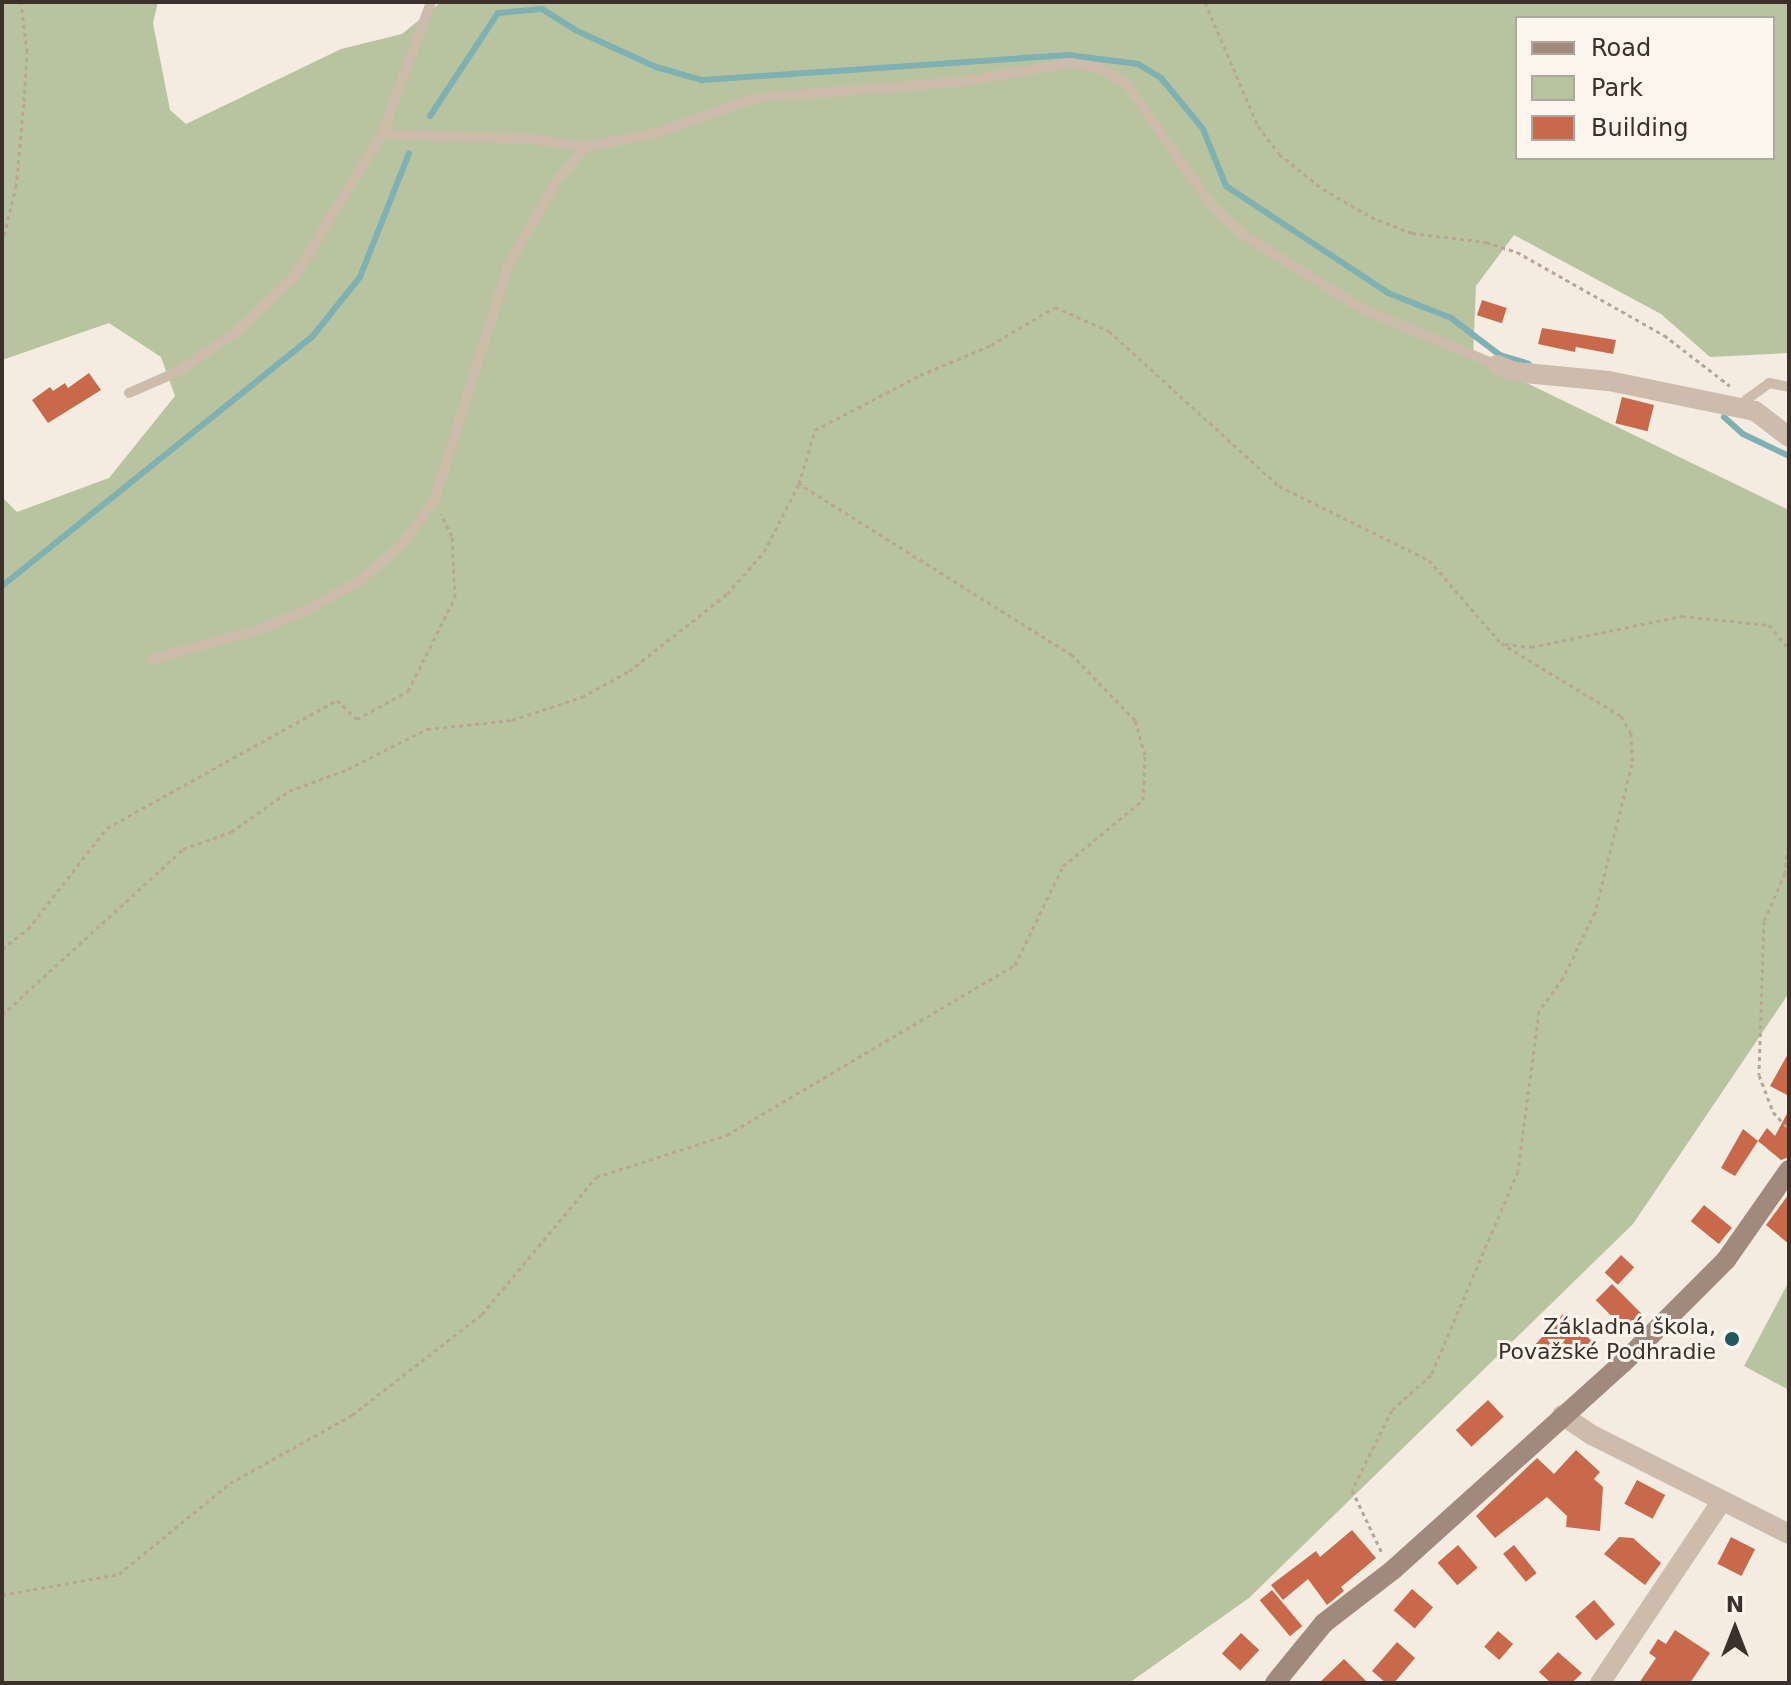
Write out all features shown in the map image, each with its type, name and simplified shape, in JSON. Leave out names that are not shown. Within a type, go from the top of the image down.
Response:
[{"type":"street","points":[[1497,365],[1515,372],[1609,381],[1755,411],[1789,437]]},
{"type":"street","points":[[1275,1683],[1324,1623],[1394,1569],[1726,1260],[1789,1170]]},
{"type":"street","points":[[1562,1415],[1721,1502],[1789,1534]]},
{"type":"street","points":[[1600,1683],[1721,1502]]},
{"type":"lane","points":[[129,393],[177,372],[235,333],[295,276],[382,134],[431,2]]},
{"type":"lane","points":[[382,134],[532,139],[586,147],[657,133],[755,98],[959,82],[1070,63],[1099,68],[1127,84],[1211,205],[1242,234],[1364,310],[1497,365]]},
{"type":"lane","points":[[153,659],[257,630],[359,581],[400,547],[434,501],[508,266],[558,179],[586,147]]},
{"type":"lane","points":[[1746,400],[1769,383],[1789,387]]},
{"type":"path","points":[[2,243],[16,187],[24,101],[27,52],[21,2]]},
{"type":"path","points":[[1205,2],[1258,126],[1279,154],[1323,189],[1371,217],[1412,233],[1486,242],[1517,252],[1664,335],[1746,400]]},
{"type":"path","points":[[2,1015],[183,849],[231,832],[289,791],[348,769],[427,729],[512,720],[582,697],[629,671],[727,594],[764,552],[799,484],[815,430],[920,375],[991,345],[1055,307],[1109,331],[1279,486],[1429,560],[1501,643],[1621,716],[1631,733],[1632,764],[1595,912],[1563,978],[1539,1011],[1518,1171],[1431,1375],[1392,1410],[1352,1490],[1374,1543],[1394,1569]]},
{"type":"path","points":[[2,1595],[119,1574],[230,1483],[352,1415],[482,1314],[596,1177],[727,1135],[1015,965],[1063,866],[1143,800],[1145,755],[1135,720],[1072,655],[799,484]]},
{"type":"path","points":[[2,949],[28,929],[107,828],[337,700],[357,719],[408,691],[455,597],[452,536],[434,501]]},
{"type":"path","points":[[1501,643],[1531,647],[1682,616],[1769,625],[1789,649]]},
{"type":"path","points":[[1789,839],[1785,873],[1764,921],[1759,1075],[1773,1112],[1789,1129]]},
{"type":"green space","points":[[2,2],[158,2],[153,23],[170,110],[186,124],[341,49],[402,34],[441,2],[1789,2],[1789,353],[1710,357],[1661,314],[1514,235],[1476,286],[1473,357],[1789,510],[1789,993],[1633,1224],[1249,1598],[1129,1683],[2,1683],[2,497],[17,512],[109,478],[175,396],[161,357],[109,323],[2,360]]},
{"type":"green space","points":[[1789,1286],[1789,1390],[1744,1366]]},
{"type":"building","points":[[1482,300],[1507,308],[1502,323],[1477,315]]},
{"type":"building","points":[[1542,328],[1616,340],[1613,354],[1576,347],[1577,341],[1575,352],[1538,344]]},
{"type":"building","points":[[89,373],[101,390],[48,423],[32,400],[50,387],[53,391],[65,383],[68,388]]},
{"type":"building","points":[[1622,397],[1654,405],[1647,431],[1615,423]]},
{"type":"building","points":[[1789,1052],[1789,1096],[1770,1086]]},
{"type":"building","points":[[1789,1110],[1789,1157],[1781,1160],[1758,1141],[1767,1128],[1775,1136]]},
{"type":"building","points":[[1743,1129],[1758,1141],[1735,1176],[1721,1168]]},
{"type":"building","points":[[1789,1194],[1789,1244],[1766,1225]]},
{"type":"building","points":[[1704,1205],[1732,1228],[1719,1244],[1691,1221]]},
{"type":"building","points":[[1621,1255],[1634,1267],[1618,1285],[1605,1273]]},
{"type":"building","points":[[1612,1284],[1642,1314],[1625,1330],[1596,1300]]},
{"type":"building","points":[[1563,1314],[1596,1345],[1583,1360],[1564,1343],[1548,1360],[1533,1347]]},
{"type":"building","points":[[1488,1400],[1504,1417],[1472,1447],[1456,1430]]},
{"type":"building","points":[[1576,1450],[1600,1472],[1594,1479],[1603,1487],[1600,1531],[1566,1527],[1567,1516],[1547,1497],[1495,1538],[1476,1516],[1537,1458],[1554,1474]]},
{"type":"building","points":[[1637,1480],[1665,1495],[1653,1519],[1624,1504]]},
{"type":"building","points":[[1352,1530],[1376,1558],[1341,1587],[1344,1591],[1327,1605],[1308,1579],[1283,1600],[1271,1585],[1316,1551],[1320,1557]]},
{"type":"building","points":[[1619,1537],[1633,1538],[1661,1563],[1645,1585],[1604,1554]]},
{"type":"building","points":[[1731,1537],[1755,1549],[1741,1576],[1717,1564]]},
{"type":"building","points":[[1458,1545],[1478,1568],[1457,1585],[1438,1563]]},
{"type":"building","points":[[1514,1545],[1537,1573],[1526,1582],[1503,1554]]},
{"type":"building","points":[[1412,1589],[1433,1607],[1415,1629],[1394,1610]]},
{"type":"building","points":[[1272,1590],[1302,1626],[1290,1636],[1260,1600]]},
{"type":"building","points":[[1594,1600],[1615,1624],[1596,1641],[1575,1616]]},
{"type":"building","points":[[1675,1630],[1710,1653],[1690,1683],[1639,1683],[1656,1658],[1649,1653],[1658,1639],[1666,1644]]},
{"type":"building","points":[[1498,1631],[1513,1644],[1499,1660],[1484,1647]]},
{"type":"building","points":[[1241,1633],[1259,1650],[1240,1671],[1222,1653]]},
{"type":"building","points":[[1397,1642],[1415,1658],[1394,1683],[1386,1683],[1372,1671]]},
{"type":"building","points":[[1558,1652],[1582,1673],[1572,1683],[1551,1683],[1539,1672]]},
{"type":"building","points":[[1344,1659],[1368,1683],[1319,1683]]},
{"type":"waterway","points":[[430,116],[498,13],[542,9],[575,30],[656,67],[702,80],[1068,55],[1138,64],[1161,78],[1203,129],[1226,186],[1388,293],[1451,318],[1500,355],[1529,364]]},
{"type":"waterway","points":[[2,586],[312,337],[360,277],[409,153]]},
{"type":"waterway","points":[[1724,417],[1743,434],[1789,456]]},
{"type":"place","name":"Základná škola, Považské Podhradie","points":[[1732,1339]]}]
